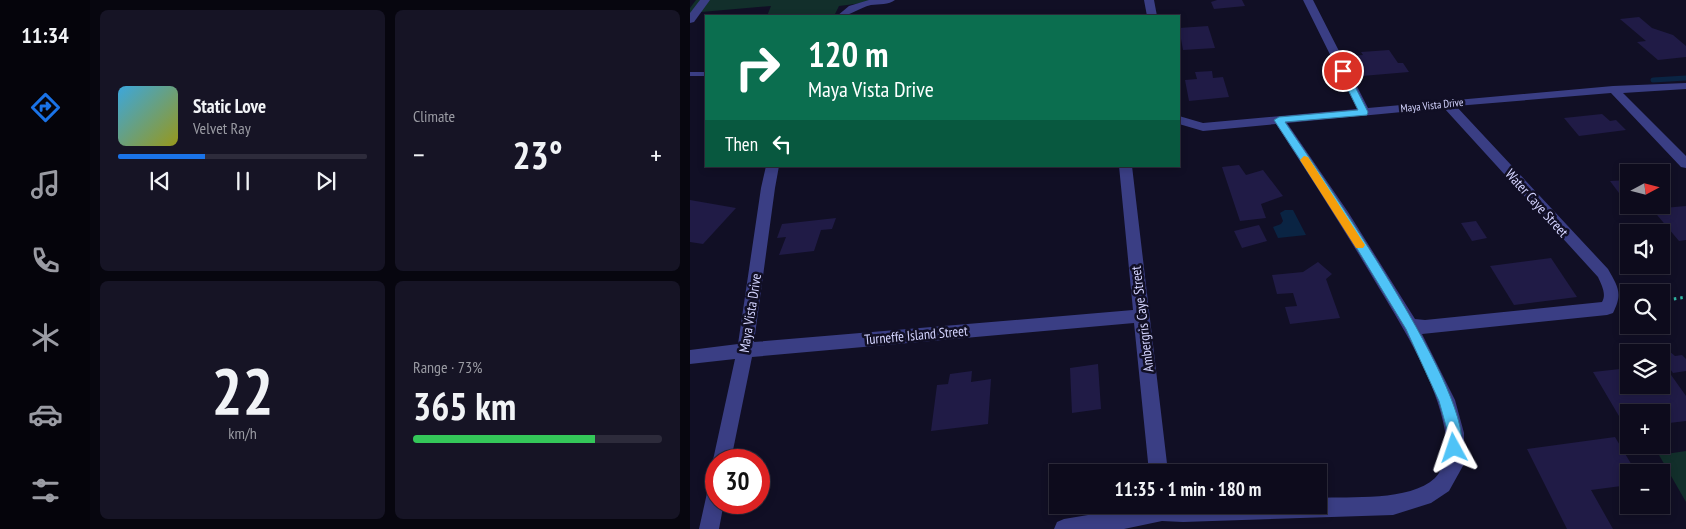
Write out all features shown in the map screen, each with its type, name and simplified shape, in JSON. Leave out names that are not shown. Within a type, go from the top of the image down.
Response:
[{"type":"street","points":[[690,20],[705,0]]},
{"type":"street","points":[[843,15],[854,7],[890,0]]},
{"type":"street","points":[[1149,0],[1152,15]]},
{"type":"street","points":[[1308,0],[1364,112]]},
{"type":"street","name":"Maya Vista Drive","points":[[1180,122],[1203,127],[1446,103],[1613,89],[1686,86]]},
{"type":"street","points":[[1613,89],[1686,164]]},
{"type":"street","name":"Water Caye Street","points":[[1410,326],[1425,327],[1607,308],[1612,299],[1610,286],[1603,273],[1446,103]]},
{"type":"street","points":[[1279,120],[1342,216],[1410,326],[1446,400],[1455,433],[1454,464],[1442,484],[1424,496],[1393,504],[1327,507]]},
{"type":"street","name":"Maya Vista Drive","points":[[724,449],[745,350],[768,188],[773,167]]},
{"type":"street","name":"Ambergris Caye Street","points":[[1125,167],[1158,464]]},
{"type":"street","name":"Turneffe Island Street","points":[[690,357],[745,350],[1142,316]]},
{"type":"street","points":[[709,529],[712,514]]},
{"type":"street","points":[[1064,529],[1154,514]]},
{"type":"lane","points":[[690,74],[705,74]]},
{"type":"path","points":[[1670,300],[1686,297]]},
{"type":"green space","points":[[696,0],[886,0],[839,6],[834,15],[767,15],[771,6],[690,13],[690,8]]},
{"type":"green space","points":[[1686,451],[1686,502],[1670,474],[1670,464],[1664,464],[1659,455]]},
{"type":"water","points":[[1285,210],[1293,210],[1306,235],[1278,238],[1273,227],[1281,224],[1283,221],[1280,213]]},
{"type":"building","points":[[1217,0],[1242,0],[1245,6],[1214,9],[1211,2]]},
{"type":"building","points":[[1639,17],[1652,28],[1673,35],[1686,46],[1686,57],[1658,60],[1637,42],[1646,41],[1620,19]]},
{"type":"building","points":[[1208,26],[1215,48],[1183,50],[1180,28]]},
{"type":"building","points":[[1389,50],[1398,63],[1403,63],[1409,72],[1362,76],[1350,56],[1363,55],[1361,52]]},
{"type":"building","points":[[1212,71],[1213,78],[1223,77],[1229,97],[1189,101],[1185,80],[1197,79],[1195,72]]},
{"type":"building","points":[[1602,114],[1610,121],[1616,120],[1626,130],[1579,136],[1564,118]]},
{"type":"building","points":[[1239,165],[1246,175],[1263,170],[1283,196],[1261,204],[1266,218],[1240,221],[1222,167]]},
{"type":"building","points":[[1620,180],[1620,194],[1610,181]]},
{"type":"building","points":[[690,200],[736,208],[703,244],[690,242]]},
{"type":"building","points":[[1686,206],[1686,240],[1679,241],[1670,230],[1670,224],[1665,224],[1656,214],[1670,214],[1670,207]]},
{"type":"building","points":[[836,218],[832,229],[821,230],[814,251],[779,255],[786,237],[777,238],[782,224]]},
{"type":"building","points":[[1476,221],[1487,238],[1472,241],[1461,223]]},
{"type":"building","points":[[1259,225],[1267,241],[1242,248],[1234,231]]},
{"type":"building","points":[[1551,258],[1577,297],[1514,305],[1490,266]]},
{"type":"building","points":[[1318,262],[1332,274],[1326,279],[1340,318],[1290,324],[1285,307],[1297,306],[1293,293],[1277,294],[1272,275],[1303,272]]},
{"type":"building","points":[[1670,352],[1675,356],[1682,355],[1686,359],[1686,371],[1673,373],[1670,369]]},
{"type":"building","points":[[1098,364],[1101,409],[1072,413],[1070,368]]},
{"type":"building","points":[[1620,369],[1620,394],[1670,394],[1670,373],[1686,396],[1686,421],[1670,423],[1670,404],[1620,404],[1620,418],[1593,372]]},
{"type":"building","points":[[972,371],[971,382],[991,379],[988,424],[931,431],[937,385],[948,384],[950,374]]},
{"type":"building","points":[[1615,437],[1620,445],[1620,454],[1625,454],[1631,464],[1620,464],[1620,486],[1591,490],[1613,529],[1567,529],[1527,449]]},
{"type":"waterway","points":[[1653,80],[1686,78]]},
{"type":"slow traffic","points":[[1304,160],[1360,245]]},
{"type":"route","points":[[1343,71],[1364,112],[1279,120],[1342,216],[1410,326],[1446,400],[1455,433],[1454,448]]}]
